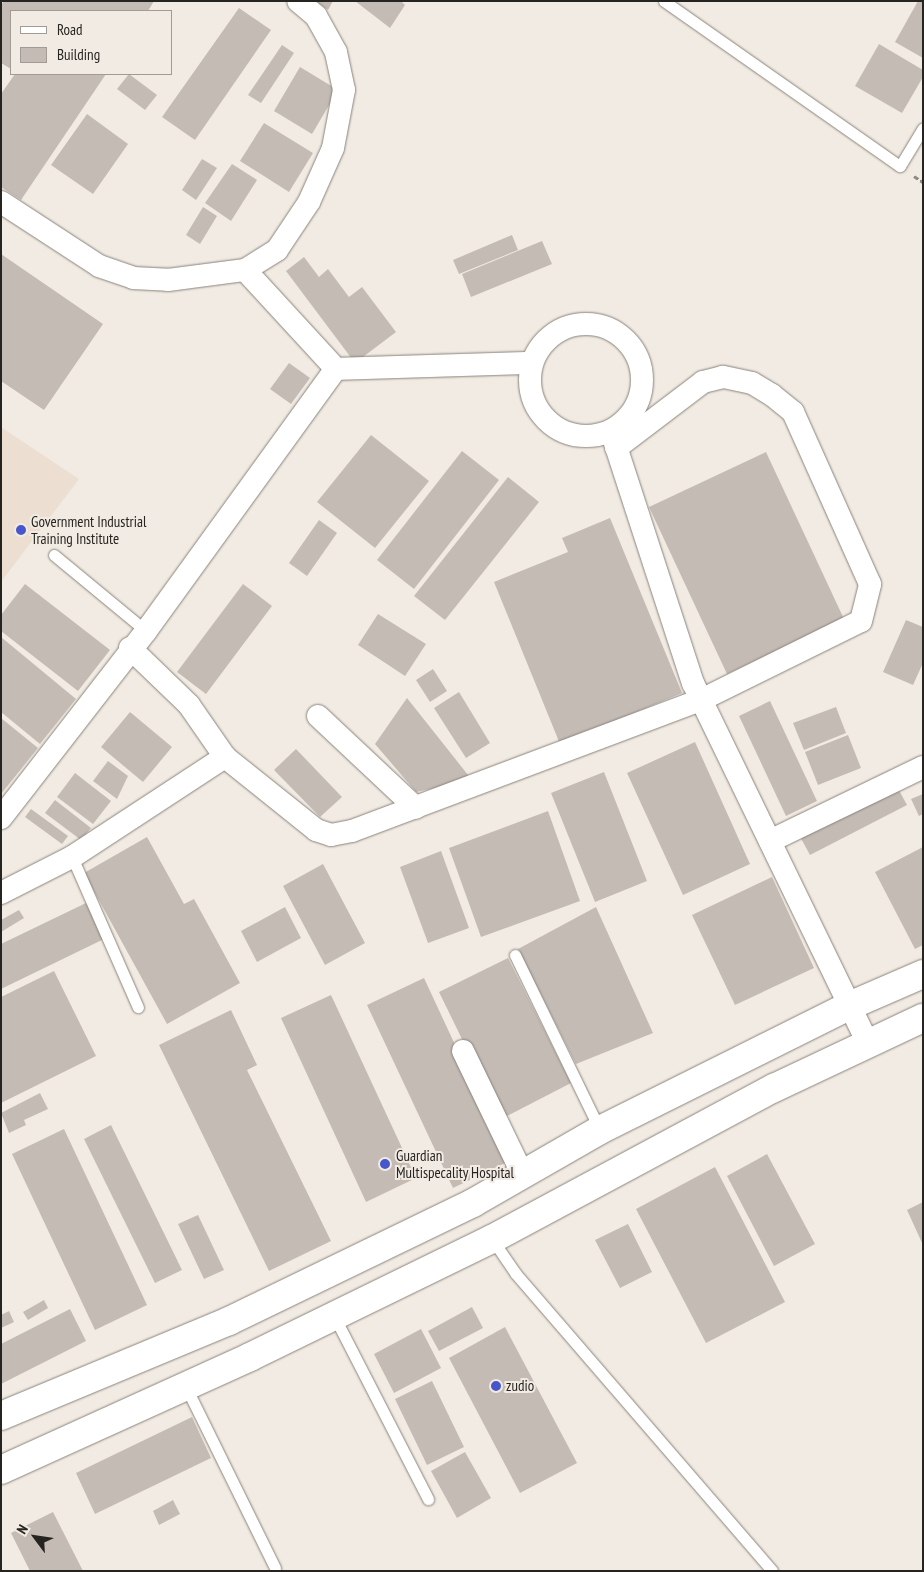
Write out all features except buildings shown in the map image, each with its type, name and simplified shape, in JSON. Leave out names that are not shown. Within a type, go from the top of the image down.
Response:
[{"type":"highway","points":[[1,1416],[229,1321],[473,1203],[522,1172],[600,1130],[849,1006],[923,974]]},
{"type":"highway","points":[[1,1470],[186,1387],[492,1239],[774,1088],[923,1018]]},
{"type":"street","points":[[1,202],[99,266],[134,278],[168,280],[245,270],[276,250],[308,202],[333,148],[344,90],[336,52],[316,16],[298,1]]},
{"type":"street","points":[[245,270],[336,369],[532,363]]},
{"type":"street","points":[[130,648],[189,705],[225,757],[304,822],[331,835],[416,808],[701,700],[861,621],[870,584],[793,412],[752,382],[723,377],[703,382],[614,439],[566,433],[547,421],[534,402],[530,380],[532,363],[544,342],[561,329],[583,323],[605,326],[624,337],[638,355],[643,376],[640,398],[614,439]]},
{"type":"street","points":[[1,818],[130,648],[146,630],[336,369]]},
{"type":"street","points":[[614,439],[701,700],[868,1044]]},
{"type":"street","points":[[318,716],[416,808]]},
{"type":"street","points":[[1,894],[72,857],[225,757]]},
{"type":"street","points":[[770,841],[923,767]]},
{"type":"street","points":[[463,1050],[522,1172]]},
{"type":"lane","points":[[664,1],[900,166],[923,128]]},
{"type":"lane","points":[[54,555],[146,630]]},
{"type":"lane","points":[[72,857],[138,1008]]},
{"type":"lane","points":[[515,955],[600,1130]]},
{"type":"lane","points":[[492,1239],[516,1274],[656,1434],[772,1571]]},
{"type":"lane","points":[[334,1316],[428,1499]]},
{"type":"lane","points":[[186,1387],[274,1568]]},
{"type":"shaded area","name":"Government Industrial Training Institute","points":[[1,427],[79,479],[1,582]]},
{"type":"place","name":"Government Industrial Training Institute","points":[[21,530]]},
{"type":"place","name":"Guardian Multispecality Hospital","points":[[385,1164]]},
{"type":"place","name":"zudio","points":[[496,1386]]}]
